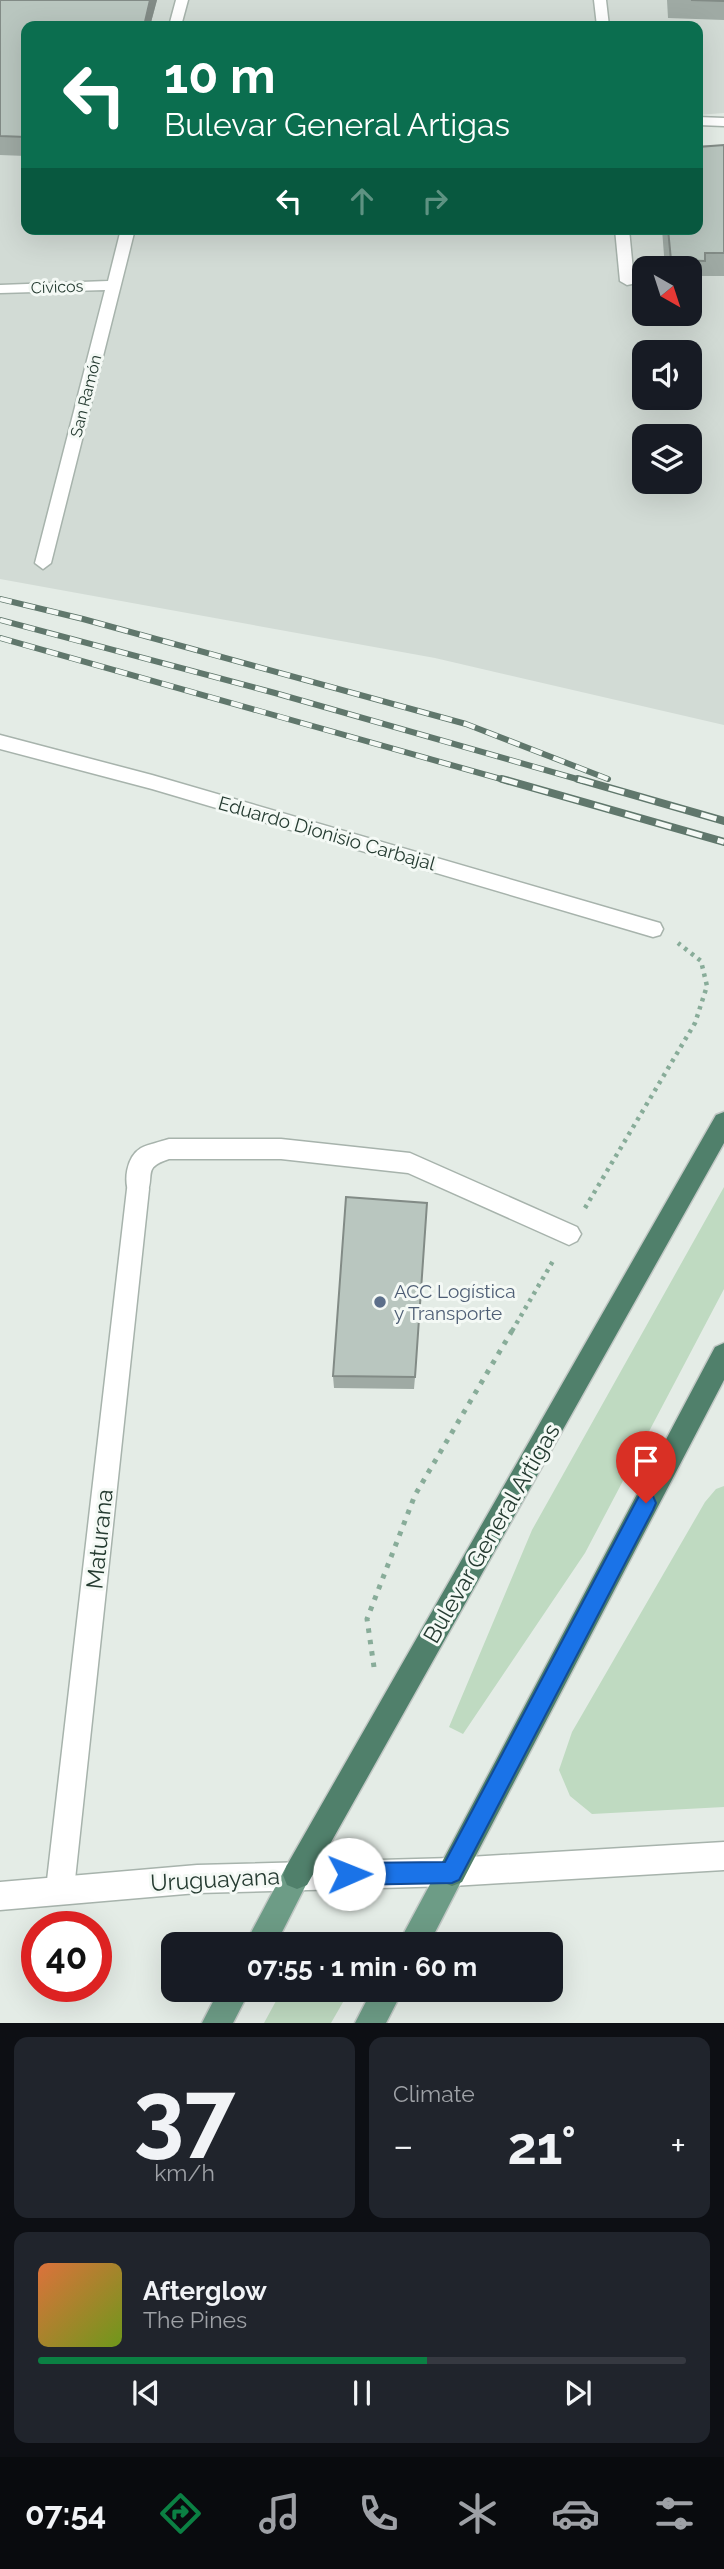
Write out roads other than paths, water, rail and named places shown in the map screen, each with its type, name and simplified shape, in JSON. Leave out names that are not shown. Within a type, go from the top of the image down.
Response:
[{"type":"highway","name":"Bulevar General Artigas","points":[[297,1875],[724,1122]]},
{"type":"highway","points":[[452,1872],[724,1355]]},
{"type":"main road","points":[[420,1932],[452,1872]]},
{"type":"main road","name":"Bulevar General Artigas","points":[[266,1932],[297,1875]]},
{"type":"main road","points":[[217,2023],[228,2002]]},
{"type":"main road","points":[[370,2023],[381,2002]]},
{"type":"street","points":[[177,21],[182,0]]},
{"type":"street","points":[[600,0],[602,21]]},
{"type":"street","points":[[703,121],[724,122]]},
{"type":"street","name":"San Ramón","points":[[43,563],[127,235]]},
{"type":"street","points":[[623,235],[627,281]]},
{"type":"street","name":"Cívicos","points":[[0,289],[115,285]]},
{"type":"street","name":"Eduardo Dionisio Carbajal","points":[[1,749],[152,782],[653,929]]},
{"type":"street","name":"Maturana","points":[[60,1889],[139,1167],[147,1156],[169,1149],[281,1149],[410,1163],[569,1234]]},
{"type":"street","name":"Uruguayana","points":[[0,1896],[197,1879],[452,1872],[724,1856]]},
{"type":"railway","points":[[0,599],[83,619],[466,724],[608,779]]},
{"type":"railway","points":[[0,620],[275,693],[584,781]]},
{"type":"railway","points":[[0,638],[508,781]]},
{"type":"railway","points":[[502,779],[724,842]]},
{"type":"railway","points":[[578,779],[724,821]]},
{"type":"place","name":"ACC Logística y Transporte","points":[[380,1302]]}]
